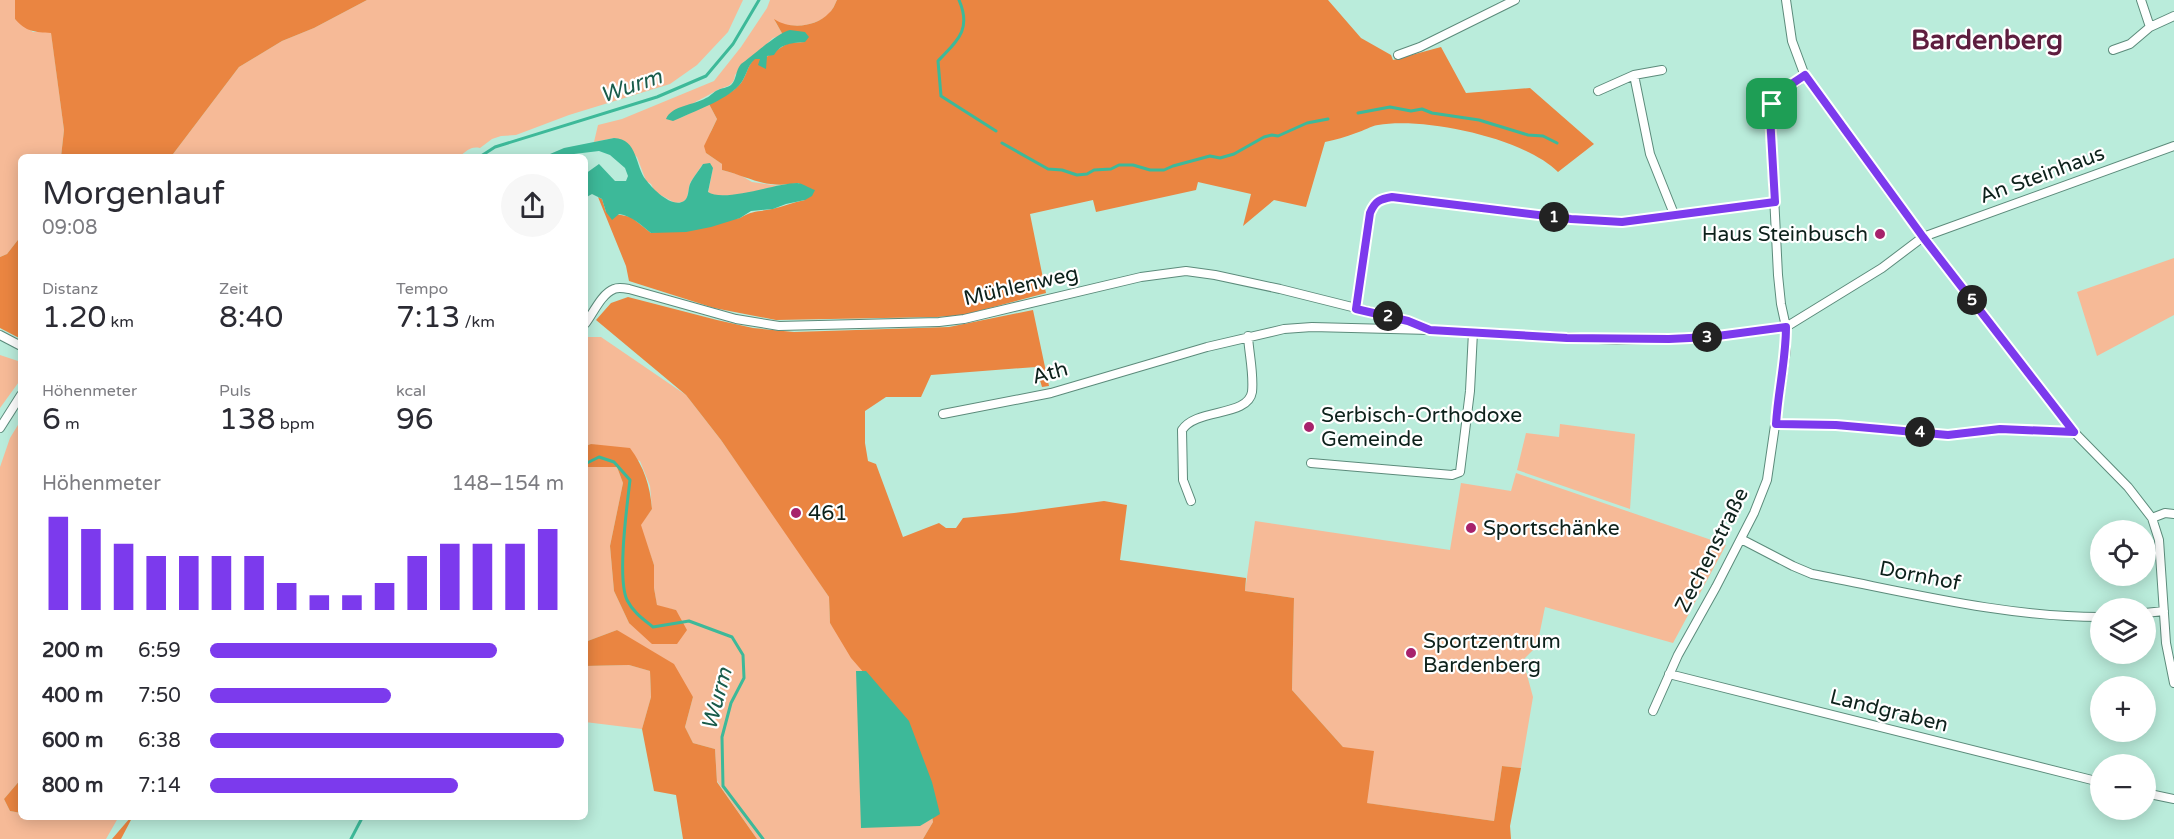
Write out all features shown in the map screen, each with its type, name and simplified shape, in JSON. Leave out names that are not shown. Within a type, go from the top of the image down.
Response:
[{"type":"street","points":[[1398,55],[1420,47],[1515,0]]},
{"type":"street","points":[[1786,0],[1792,41],[1805,75],[1923,237],[2074,432],[2128,487],[2152,518],[2159,540],[2166,643],[2174,683]]},
{"type":"street","points":[[2141,0],[2150,27]]},
{"type":"street","points":[[2114,50],[2134,42],[2150,27],[2174,16]]},
{"type":"street","points":[[1598,91],[1634,75],[1662,70]]},
{"type":"street","points":[[1634,75],[1650,154],[1674,214]]},
{"type":"street","name":"Zechenstraße","points":[[1653,711],[1669,674],[1754,513],[1767,480],[1786,350],[1786,327],[1780,295],[1770,116],[1776,96],[1805,75]]},
{"type":"street","name":"An Steinhaus","points":[[1786,327],[1873,274],[1923,237],[2174,146]]},
{"type":"street","points":[[1356,309],[1370,213],[1374,204],[1382,198],[1392,197],[1622,222],[1775,202]]},
{"type":"street","name":"Mühlenweg","points":[[588,319],[611,290],[616,288],[629,289],[736,319],[779,326],[939,322],[964,319],[1141,277],[1186,271],[1215,274],[1408,321],[1430,330]]},
{"type":"street","name":"Ath","points":[[943,414],[1051,393],[1248,336],[1284,329],[1312,327],[1430,330],[1567,338],[1669,339],[1710,337],[1786,327]]},
{"type":"street","points":[[1311,463],[1393,468],[1452,475],[1460,472],[1466,432],[1473,332]]},
{"type":"street","points":[[0,336],[18,345]]},
{"type":"street","points":[[1191,501],[1183,480],[1182,430],[1191,421],[1246,404],[1252,393],[1248,336]]},
{"type":"street","points":[[0,428],[18,400]]},
{"type":"street","points":[[1776,424],[1836,425],[1948,435],[2000,429],[2074,432]]},
{"type":"street","points":[[2152,518],[2166,513],[2174,514]]},
{"type":"street","name":"Dornhof","points":[[1741,539],[1812,574],[2005,610],[2065,617],[2090,617]]},
{"type":"street","points":[[2156,612],[2164,611]]},
{"type":"street","name":"Landgraben","points":[[1669,674],[2090,779]]},
{"type":"street","points":[[2156,795],[2174,799]]},
{"type":"shaded area","points":[[0,0],[15,0],[15,19],[33,32],[51,32],[64,130],[61,154],[18,154],[18,240],[7,254],[0,257]]},
{"type":"shaded area","points":[[15,0],[367,0],[314,28],[282,41],[239,67],[173,154],[61,154],[64,130],[51,33],[23,27],[15,19]]},
{"type":"shaded area","points":[[367,0],[743,0],[728,32],[697,65],[670,84],[569,115],[516,135],[492,139],[480,148],[471,148],[463,154],[173,154],[239,67],[282,41],[314,28]]},
{"type":"shaded area","points":[[770,0],[837,0],[830,13],[811,24],[796,26],[775,21],[783,35],[773,38],[735,75],[730,85],[695,102],[680,118],[709,104],[717,119],[711,131],[706,153],[722,164],[722,170],[740,175],[752,182],[780,186],[732,195],[714,195],[708,193],[713,168],[703,164],[690,183],[687,198],[683,202],[675,203],[655,192],[651,184],[646,181],[637,157],[614,138],[594,142],[598,125],[622,119],[714,81],[741,47]]},
{"type":"shaded area","points":[[837,0],[1328,0],[1361,38],[1391,55],[1393,60],[1441,47],[1466,93],[1530,88],[1594,144],[1558,172],[1522,149],[1473,133],[1421,124],[1378,125],[1325,142],[1306,207],[1274,200],[1243,226],[1251,194],[1198,182],[1196,190],[1096,212],[1093,200],[1030,214],[1046,293],[963,315],[776,320],[714,308],[629,281],[626,266],[598,197],[602,199],[606,212],[631,217],[651,233],[740,218],[752,212],[805,200],[799,183],[767,184],[722,170],[722,164],[706,153],[704,146],[717,119],[709,104],[738,87],[755,58],[760,61],[788,43],[805,42],[783,35],[774,19],[795,26],[810,24],[824,18],[833,9]]},
{"type":"shaded area","points":[[790,30],[805,32],[809,37],[805,42],[788,44],[774,55],[767,56],[766,69],[758,65],[760,59],[755,59],[741,83],[722,99],[673,121],[666,119],[678,108],[701,100],[731,85],[741,64]]},
{"type":"shaded area","points":[[614,138],[622,140],[632,148],[642,174],[653,188],[668,200],[679,203],[686,200],[690,184],[703,164],[710,163],[713,168],[708,192],[716,195],[738,194],[797,183],[815,190],[812,196],[805,200],[773,209],[751,211],[740,218],[711,227],[686,232],[651,233],[624,215],[619,214],[612,220],[606,212],[602,199],[592,194],[588,196],[588,172],[599,164],[615,181],[626,181],[628,176],[625,168],[610,155],[599,151],[550,154],[564,148]]},
{"type":"shaded area","points":[[18,240],[18,337],[0,328],[0,257],[7,254]]},
{"type":"shaded area","points":[[2174,258],[2174,315],[2097,356],[2077,292]]},
{"type":"shaded area","points":[[628,297],[753,328],[794,332],[949,327],[1033,310],[1049,386],[1042,387],[1036,367],[931,375],[921,397],[886,397],[865,411],[865,443],[868,461],[876,464],[903,537],[939,523],[946,528],[956,528],[963,518],[1104,501],[1127,505],[1120,560],[1246,578],[1245,591],[1294,598],[1292,690],[1343,747],[1374,751],[1367,803],[1494,821],[1502,766],[1521,768],[1510,826],[1511,839],[923,839],[933,822],[923,765],[891,704],[851,658],[830,623],[829,597],[721,440],[686,395],[596,320],[611,303]]},
{"type":"shaded area","points":[[588,337],[601,337],[686,395],[721,440],[829,597],[830,623],[891,704],[923,765],[933,822],[923,839],[757,839],[717,781],[715,749],[693,743],[685,727],[693,697],[617,630],[588,641],[588,467],[617,467],[623,483],[610,546],[614,591],[629,623],[676,610],[657,606],[654,565],[640,525],[652,509],[650,486],[640,461],[591,444],[588,445]]},
{"type":"shaded area","points":[[0,355],[18,361],[18,383],[0,408]]},
{"type":"shaded area","points":[[1560,424],[1635,434],[1630,509],[1517,470],[1526,433],[1559,437]]},
{"type":"shaded area","points":[[18,425],[18,783],[4,799],[10,811],[18,812],[18,820],[117,820],[106,839],[0,839],[0,467],[10,438]]},
{"type":"shaded area","points":[[588,445],[630,448],[643,469],[652,509],[641,525],[654,565],[657,605],[676,610],[687,630],[677,644],[652,644],[629,623],[614,591],[610,546],[623,483],[617,467],[588,467]]},
{"type":"shaded area","name":"Sportzentrum Bardenberg","points":[[1516,473],[1726,545],[1673,643],[1545,607],[1537,646],[1523,660],[1533,697],[1521,768],[1502,766],[1494,821],[1366,803],[1343,747],[1292,690],[1294,598],[1245,591],[1255,521],[1450,550],[1461,483],[1511,491]]},
{"type":"shaded area","points":[[617,630],[674,664],[693,697],[685,727],[693,743],[715,749],[717,782],[757,839],[683,839],[676,795],[654,791],[642,729],[651,697],[650,671],[629,665],[588,666],[588,641]]},
{"type":"shaded area","points":[[629,665],[650,671],[651,697],[642,729],[588,722],[588,666]]},
{"type":"shaded area","points":[[856,671],[866,671],[909,721],[932,782],[940,814],[920,826],[861,828]]},
{"type":"shaded area","points":[[18,783],[18,812],[10,811],[4,799]]},
{"type":"shaded area","points":[[128,820],[131,820],[121,839],[112,839]]},
{"type":"waterway","name":"Wurm","points":[[484,154],[495,147],[657,97],[706,76],[733,44],[759,0]]},
{"type":"waterway","points":[[959,0],[963,10],[963,27],[956,41],[938,61],[941,96],[996,131]]},
{"type":"waterway","points":[[1358,113],[1390,107],[1411,111],[1422,109],[1432,113],[1479,120],[1528,135],[1543,136],[1557,143]]},
{"type":"waterway","points":[[1002,143],[1048,169],[1062,170],[1077,175],[1087,174],[1094,170],[1111,169],[1119,165],[1164,170],[1210,156],[1220,158],[1234,154],[1264,137],[1278,136],[1307,123],[1328,119]]},
{"type":"waterway","name":"Wurm","points":[[588,462],[599,457],[614,462],[630,480],[623,576],[624,590],[632,608],[653,627],[689,621],[732,637],[743,655],[744,678],[731,703],[722,737],[723,786],[763,839]]},
{"type":"waterway","points":[[351,839],[361,820]]},
{"type":"place","name":"Haus Steinbusch","points":[[1880,234]]},
{"type":"place","name":"Serbisch-Orthodoxe Gemeinde","points":[[1309,427]]},
{"type":"place","name":"461","points":[[796,513]]},
{"type":"place","name":"Sportschänke","points":[[1471,528]]},
{"type":"place","name":"Sportzentrum Bardenberg","points":[[1411,653]]},
{"type":"district","name":"Bardenberg","points":[[1987,40]]},
{"type":"route","points":[[1805,75],[1923,237],[2074,432],[2000,429],[1948,435],[1836,425],[1776,424],[1778,394],[1786,350],[1786,327],[1710,337],[1617,340],[1567,338],[1430,330],[1408,321],[1356,309],[1370,213],[1374,204],[1382,198],[1392,197],[1571,219],[1622,222],[1775,202],[1770,116],[1772,104],[1776,96],[1805,75]]}]
